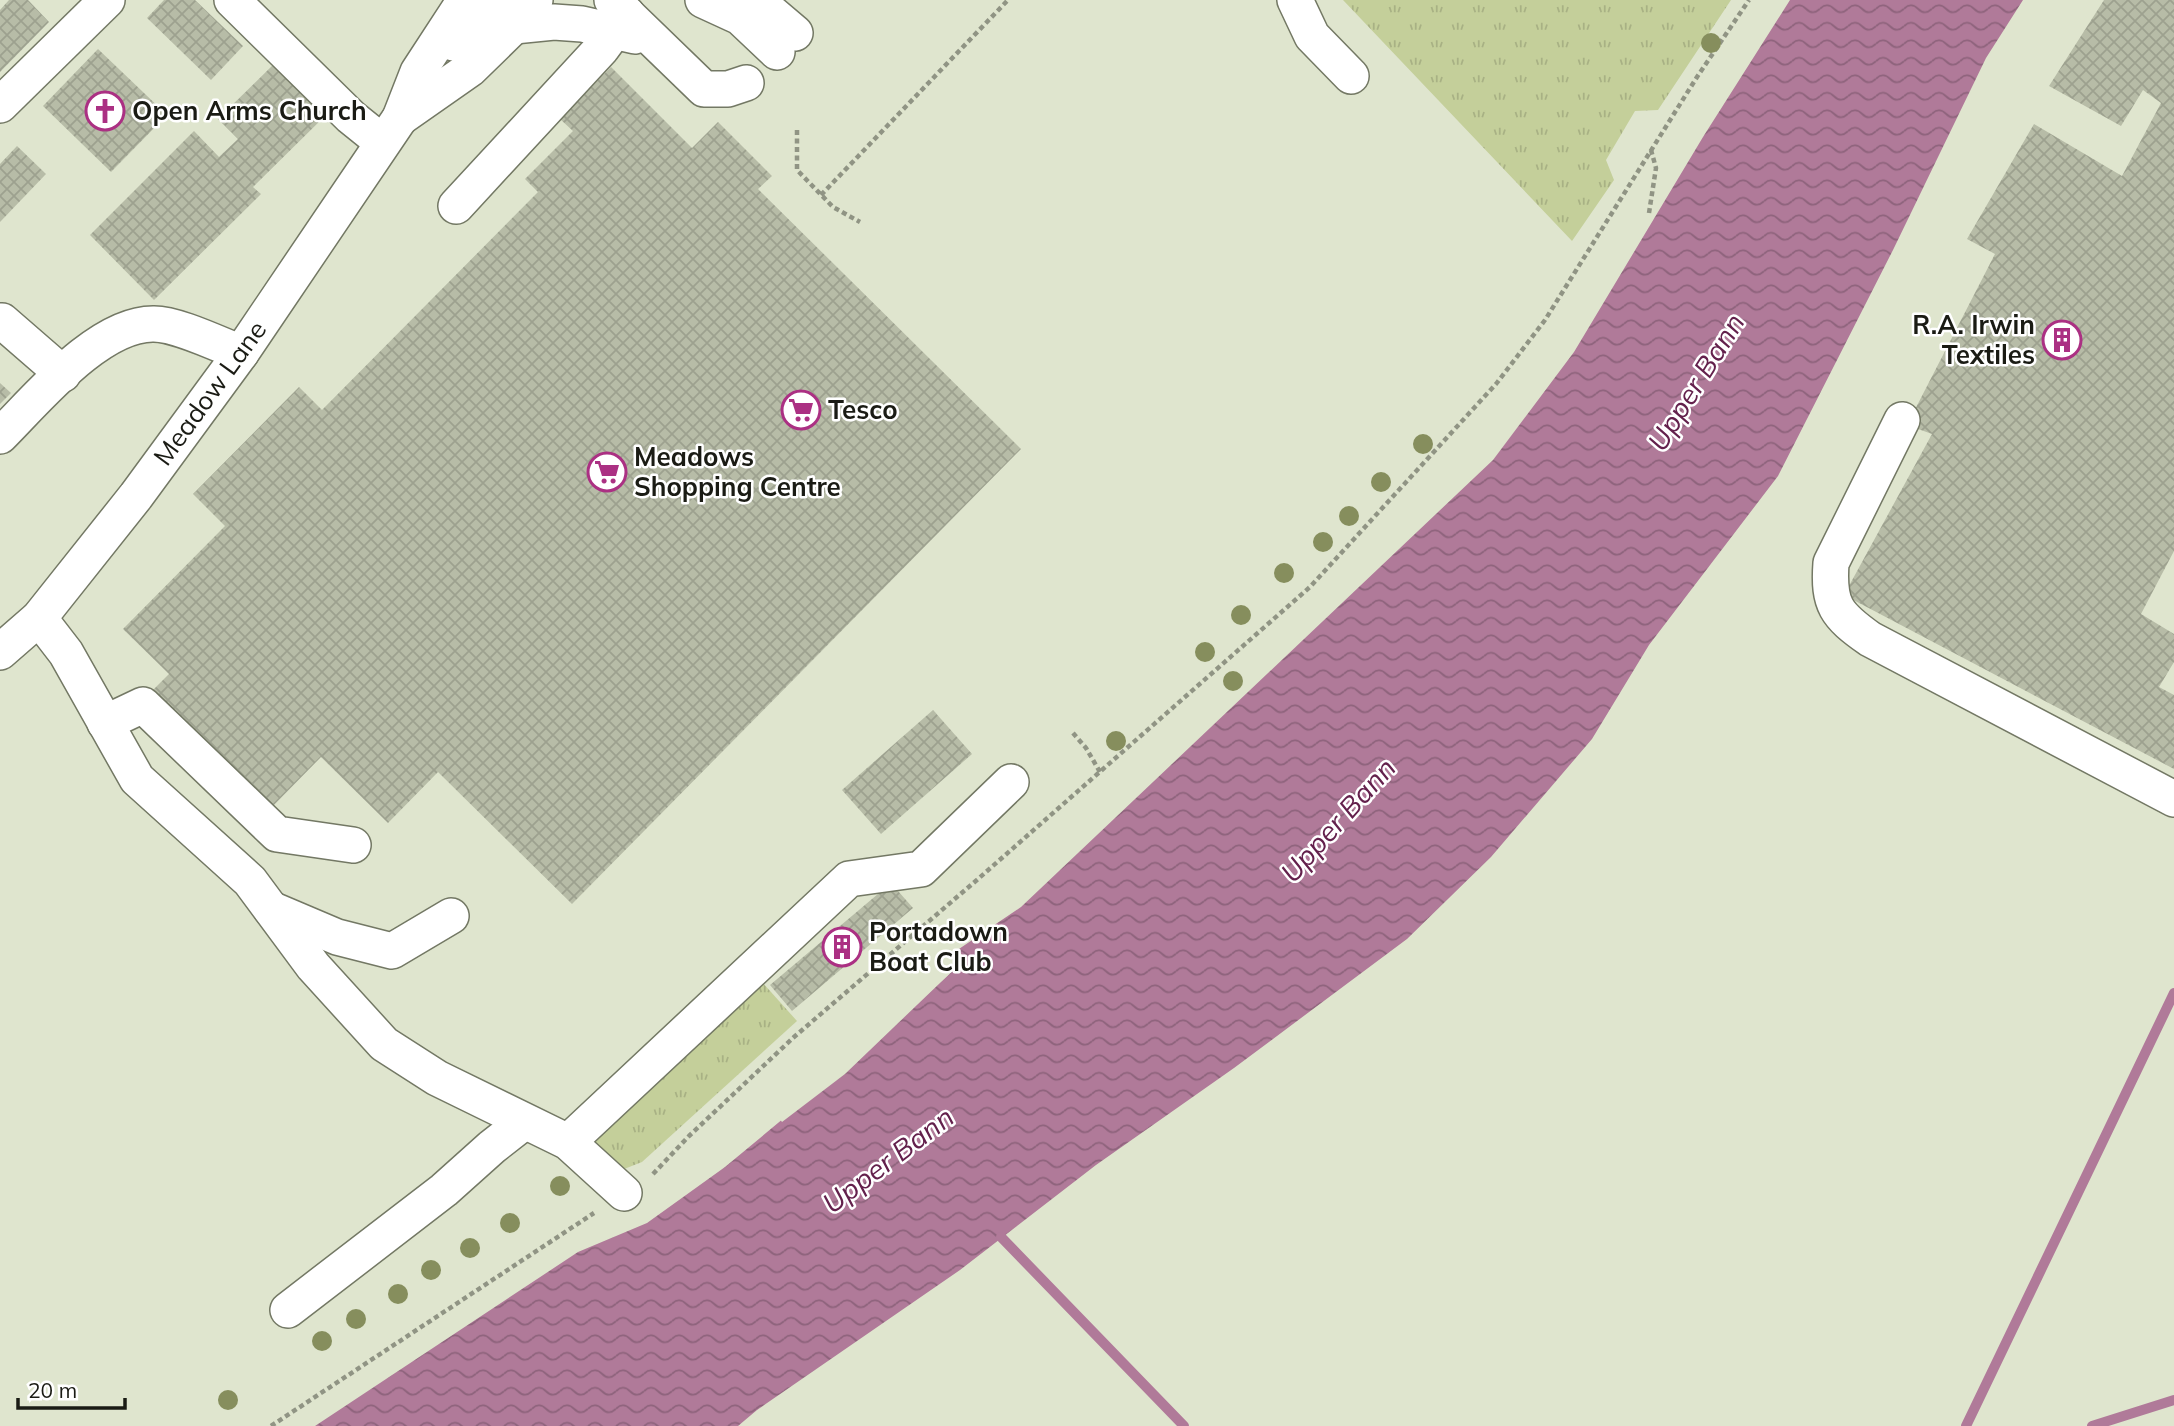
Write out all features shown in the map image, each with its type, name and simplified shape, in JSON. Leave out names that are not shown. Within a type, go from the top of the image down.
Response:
[{"type":"street","points":[[0,105],[107,0]]},
{"type":"street","points":[[232,0],[351,117],[391,130]]},
{"type":"street","name":"Meadow Lane","points":[[0,652],[39,618],[136,496],[241,353],[391,130],[418,72],[466,0]]},
{"type":"street","points":[[703,0],[786,43],[756,0]]},
{"type":"street","points":[[1295,0],[1312,36],[1352,76]]},
{"type":"street","points":[[418,72],[465,34],[515,9],[554,22],[582,24],[617,15],[652,40],[704,89],[729,89],[746,83]]},
{"type":"street","name":"Meadow Lane","points":[[391,130],[470,69],[515,9]]},
{"type":"street","points":[[456,206],[602,48],[617,15]]},
{"type":"street","points":[[0,323],[2,321],[63,374]]},
{"type":"street","points":[[0,436],[89,349],[124,328],[153,324],[167,326],[241,353]]},
{"type":"street","points":[[1902,420],[1831,563],[1829,583],[1833,603],[1845,622],[1870,639],[2174,799]]},
{"type":"street","points":[[39,618],[66,653],[137,779],[250,881],[313,966],[384,1044],[436,1078],[568,1142],[624,1193]]},
{"type":"street","points":[[105,723],[143,705],[277,834],[353,845]]},
{"type":"street","points":[[568,1142],[849,879],[921,869],[1011,782]]},
{"type":"street","points":[[271,909],[337,937],[392,951],[451,916]]},
{"type":"street","points":[[288,1310],[444,1190],[524,1122]]},
{"type":"path","points":[[821,195],[1008,0]]},
{"type":"path","points":[[271,1426],[650,1177],[794,1037],[1310,587],[1496,384],[1545,320],[1651,149],[1749,0]]},
{"type":"path","points":[[797,130],[797,170],[833,207],[860,222]]},
{"type":"path","points":[[1649,213],[1656,168],[1651,149]]},
{"type":"path","points":[[1073,733],[1086,748],[1100,772]]},
{"type":"green space","points":[[1343,0],[1731,0],[1658,110],[1635,111],[1606,160],[1614,180],[1572,241]]},
{"type":"green space","points":[[762,982],[797,1021],[642,1162],[619,1171],[589,1138]]},
{"type":"water","name":"Upper Bann","points":[[1790,0],[2023,0],[1986,58],[1893,250],[1778,476],[1649,645],[1592,739],[1491,857],[1407,939],[1234,1068],[1096,1165],[960,1270],[757,1410],[738,1426],[315,1426],[578,1252],[647,1223],[725,1167],[866,1050],[958,966],[956,951],[1021,907],[1493,460],[1574,352],[1703,137]]},
{"type":"pier","points":[[956,947],[965,959],[845,1074],[782,1122],[779,1118],[864,1047],[955,964],[953,951]]},
{"type":"building","points":[[9,0],[28,0],[49,22],[0,72],[0,10]]},
{"type":"building","points":[[164,0],[195,0],[243,46],[211,80],[147,18]]},
{"type":"building","name":"R.A. Irwin Textiles","points":[[2104,0],[2174,0],[2174,551],[2141,614],[2174,634],[2174,662],[2159,687],[2174,695],[2174,769],[1844,595],[1932,434],[1907,425],[1995,254],[1967,239],[2034,124],[2122,176],[2161,103],[2143,90],[2121,126],[2049,86]]},
{"type":"building","name":"Open Arms Church","points":[[98,49],[167,115],[111,172],[43,106]]},
{"type":"building","points":[[275,63],[326,115],[253,187],[261,194],[154,300],[90,235],[194,131],[219,157],[238,139],[218,119]]},
{"type":"building","name":"Meadows Shopping Centre","points":[[611,67],[692,148],[718,122],[772,176],[758,189],[1021,449],[572,904],[438,772],[388,823],[321,757],[269,810],[151,692],[169,674],[123,629],[225,526],[193,494],[299,387],[322,410],[538,192],[525,179],[573,131],[560,119]]},
{"type":"building","points":[[17,146],[46,174],[0,222],[0,164]]},
{"type":"building","points":[[0,383],[11,393],[0,404]]},
{"type":"building","points":[[933,710],[972,754],[881,834],[842,790]]},
{"type":"building","name":"Portadown Boat Club","points":[[891,883],[913,908],[792,1011],[770,985]]},
{"type":"waterway","points":[[1966,1426],[2174,993]]},
{"type":"waterway","points":[[1001,1237],[1184,1426]]},
{"type":"waterway","points":[[2092,1426],[2174,1400]]},
{"type":"place","name":"Open Arms Church","points":[[105,111]]},
{"type":"place","name":"R.A. Irwin Textiles","points":[[2062,340]]},
{"type":"place","name":"Tesco","points":[[801,410]]},
{"type":"place","name":"Meadows Shopping Centre","points":[[607,472]]},
{"type":"place","name":"Portadown Boat Club","points":[[842,947]]}]
